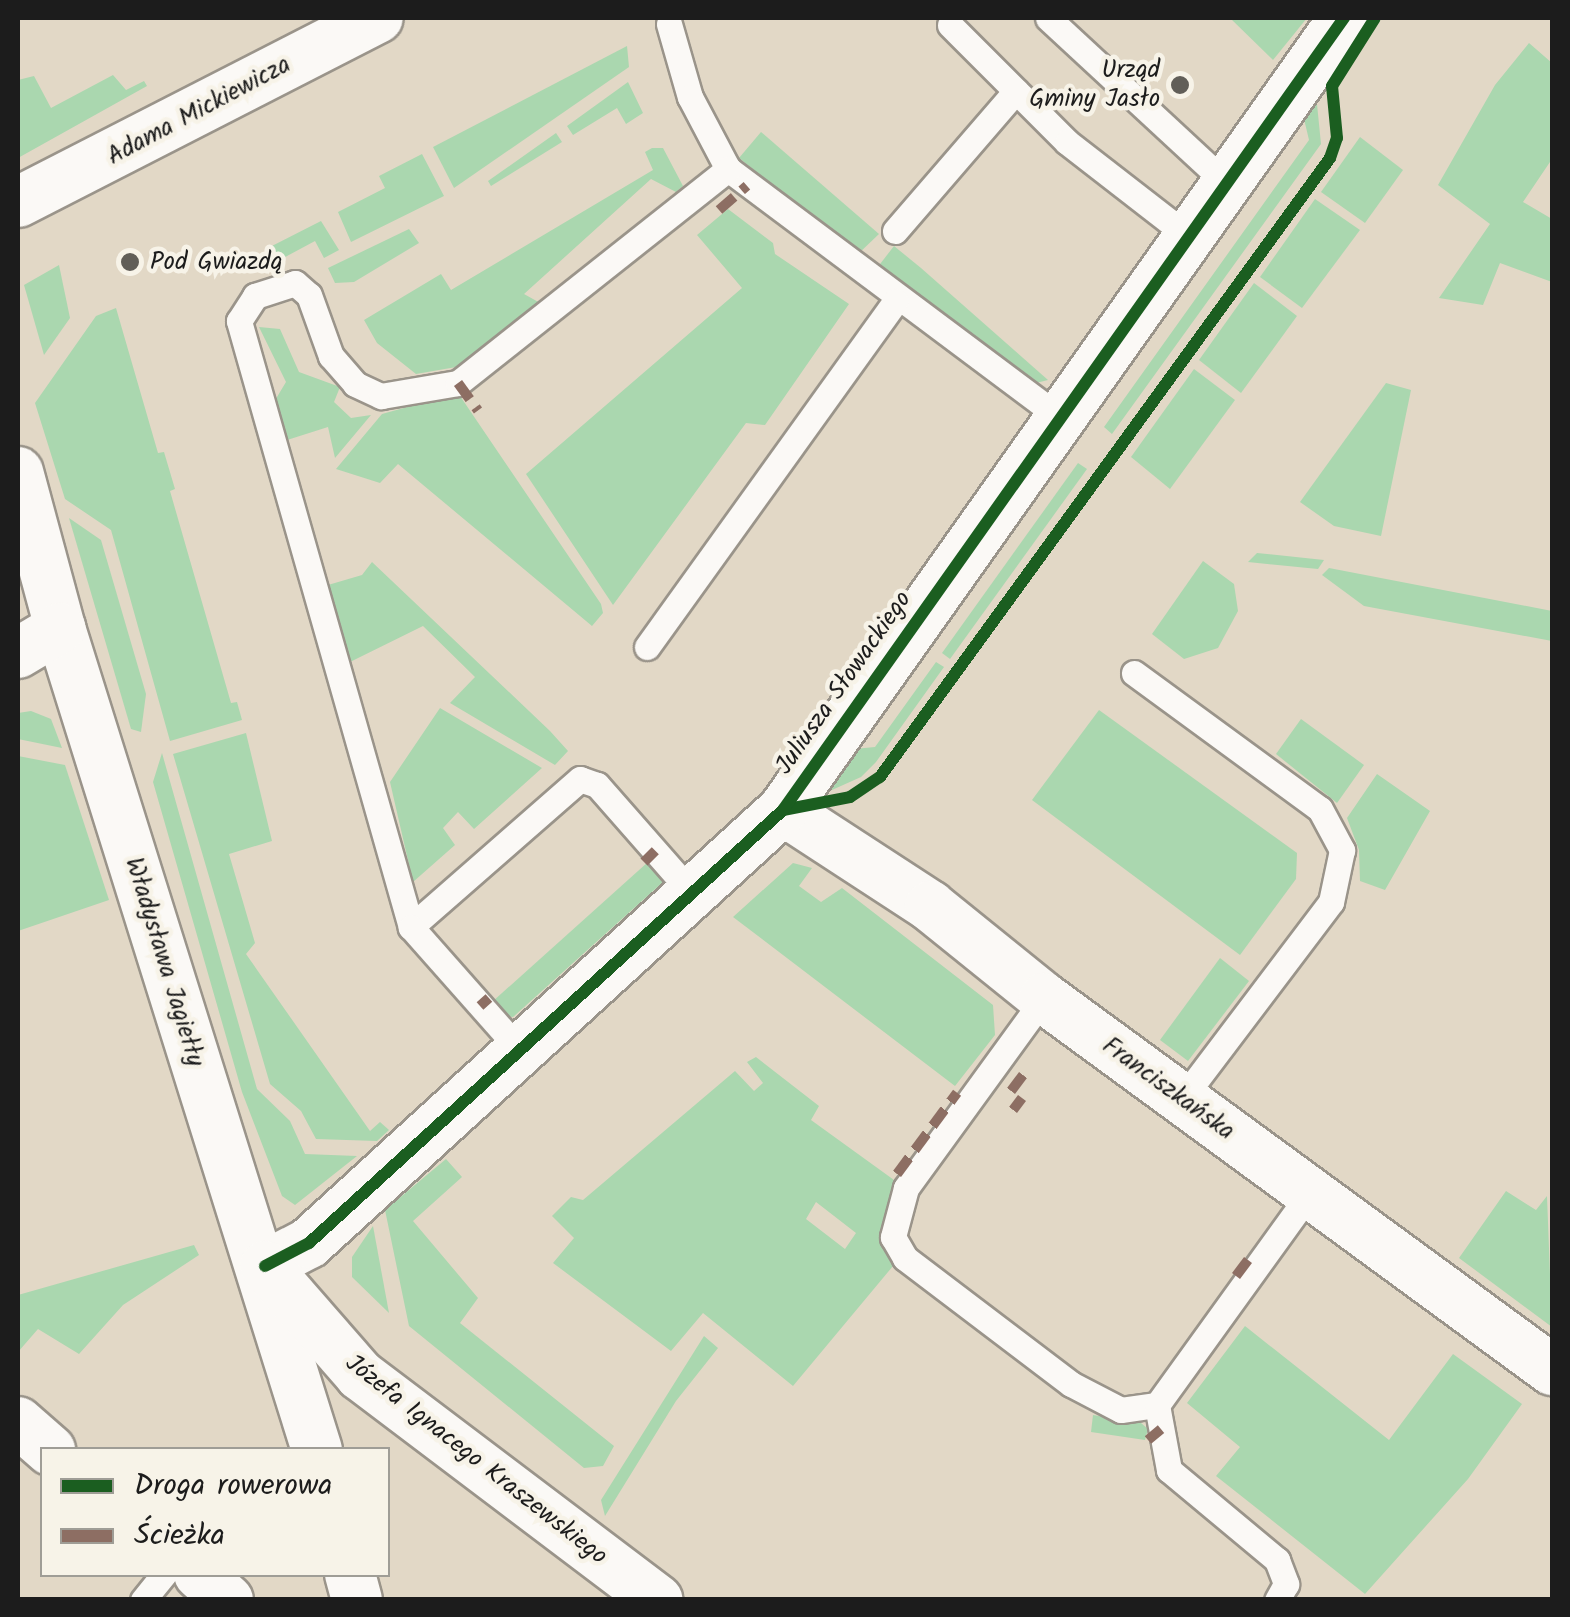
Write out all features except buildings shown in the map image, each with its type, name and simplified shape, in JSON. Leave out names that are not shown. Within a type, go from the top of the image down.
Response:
[{"type":"street","name":"Adama Mickiewicza","points":[[18,202],[312,32],[378,18]]},
{"type":"street","name":"Juliusza Słowackiego","points":[[265,1266],[309,1244],[784,810],[1224,182],[1344,18]]},
{"type":"street","name":"Władysława Jagiełły","points":[[18,472],[60,628],[236,1194],[265,1266],[275,1327],[317,1447]]},
{"type":"street","points":[[18,653],[60,628]]},
{"type":"street","name":"Franciszkańska","points":[[784,810],[868,860],[1044,998],[1552,1370]]},
{"type":"street","name":"Józefa Ignacego Kraszewskiego","points":[[265,1266],[335,1348],[385,1396],[657,1600]]},
{"type":"street","name":"Władysława Jagiełły","points":[[318,1447],[335,1348]]},
{"type":"street","points":[[18,1422],[47,1447]]},
{"type":"street","points":[[202,1577],[228,1600]]},
{"type":"lane","points":[[1048,18],[1224,182]]},
{"type":"lane","points":[[669,24],[690,96],[728,170],[896,301],[1059,418]]},
{"type":"lane","points":[[950,25],[1068,142],[1187,235]]},
{"type":"lane","points":[[895,230],[1016,92]]},
{"type":"lane","points":[[520,1050],[411,927],[240,314],[255,296],[295,283],[309,296],[331,356],[354,384],[381,396],[458,383],[728,170]]},
{"type":"lane","points":[[647,648],[896,301]]},
{"type":"lane","points":[[1134,673],[1320,808],[1342,850],[1331,902],[1181,1100]]},
{"type":"lane","points":[[411,927],[580,779],[596,785],[692,892]]},
{"type":"lane","points":[[1044,998],[906,1188],[895,1215],[894,1244],[1091,1398],[1135,1412],[1157,1405],[1310,1193]]},
{"type":"lane","points":[[1157,1405],[1170,1470],[1277,1560],[1286,1584],[1277,1600]]},
{"type":"lane","points":[[143,1600],[162,1577]]},
{"type":"green space","points":[[1230,18],[1307,18],[1273,60]]},
{"type":"green space","points":[[1529,43],[1552,63],[1552,159],[1523,202],[1552,219],[1552,282],[1500,263],[1483,305],[1439,298],[1490,224],[1438,185],[1495,85]]},
{"type":"green space","points":[[627,46],[629,67],[454,188],[433,147]]},
{"type":"green space","points":[[113,75],[126,90],[144,81],[147,86],[18,158],[18,80],[34,76],[51,108]]},
{"type":"green space","points":[[628,82],[643,113],[626,124],[617,108],[573,135],[567,126]]},
{"type":"green space","points":[[1300,102],[1317,104],[1321,144],[1112,434],[1104,427],[1309,140]]},
{"type":"green space","points":[[761,132],[879,234],[857,255],[739,158]]},
{"type":"green space","points":[[556,133],[562,142],[491,186],[488,181]]},
{"type":"green space","points":[[1360,137],[1403,170],[1365,223],[1321,192]]},
{"type":"green space","points":[[663,148],[683,186],[676,192],[651,179],[524,294],[542,304],[462,366],[416,374],[377,343],[364,320],[441,274],[451,290],[653,170],[645,152]]},
{"type":"green space","points":[[422,154],[444,196],[351,242],[338,212],[385,188],[379,176]]},
{"type":"green space","points":[[1315,199],[1360,230],[1302,308],[1260,277]]},
{"type":"green space","points":[[728,209],[773,243],[775,254],[849,304],[765,425],[746,423],[613,605],[526,474],[742,288],[697,235]]},
{"type":"green space","points":[[321,221],[339,250],[324,258],[315,241],[274,263],[266,249]]},
{"type":"green space","points":[[409,229],[419,243],[354,282],[335,283],[328,268]]},
{"type":"green space","points":[[894,246],[1048,380],[1032,384],[877,268]]},
{"type":"green space","points":[[59,265],[70,318],[44,355],[24,285]]},
{"type":"green space","points":[[1254,283],[1297,316],[1241,393],[1199,360]]},
{"type":"green space","points":[[116,308],[158,453],[164,452],[175,489],[170,491],[231,703],[237,702],[242,720],[170,741],[111,530],[65,499],[35,403],[96,316]]},
{"type":"green space","points":[[259,327],[280,329],[299,372],[340,387],[334,402],[351,418],[371,415],[335,458],[328,427],[284,441],[274,402],[286,382]]},
{"type":"green space","points":[[1194,369],[1235,400],[1170,489],[1131,457]]},
{"type":"green space","points":[[1386,383],[1411,390],[1381,536],[1334,526],[1300,502]]},
{"type":"green space","points":[[458,393],[601,604],[603,613],[592,626],[398,464],[380,483],[336,469],[382,414]]},
{"type":"green space","points":[[1078,463],[1087,469],[950,659],[942,653]]},
{"type":"green space","points":[[69,518],[101,540],[146,694],[141,732],[131,729]]},
{"type":"green space","points":[[1257,553],[1324,560],[1318,569],[1248,562]]},
{"type":"green space","points":[[1203,561],[1234,584],[1238,611],[1218,648],[1184,659],[1152,634]]},
{"type":"green space","points":[[372,562],[550,731],[568,751],[555,765],[450,703],[475,677],[423,626],[350,662],[328,585],[362,575]]},
{"type":"green space","points":[[1329,568],[1552,611],[1552,641],[1364,606],[1322,575]]},
{"type":"green space","points":[[936,662],[944,667],[876,762],[861,777],[823,794],[844,750],[875,747]]},
{"type":"green space","points":[[440,708],[542,768],[474,829],[458,812],[443,828],[455,845],[413,882],[390,782]]},
{"type":"green space","points":[[1099,710],[1297,853],[1296,879],[1240,955],[1032,800]]},
{"type":"green space","points":[[31,711],[51,719],[62,748],[18,739],[18,713]]},
{"type":"green space","points":[[1301,719],[1364,765],[1337,803],[1276,754]]},
{"type":"green space","points":[[246,733],[272,841],[229,854],[255,943],[246,954],[370,1131],[380,1122],[389,1130],[377,1141],[316,1139],[301,1111],[270,1084],[173,754]]},
{"type":"green space","points":[[162,753],[257,1089],[290,1121],[305,1154],[357,1156],[295,1205],[282,1196],[242,1092],[153,782]]},
{"type":"green space","points":[[18,756],[65,765],[109,900],[18,931]]},
{"type":"green space","points":[[1377,774],[1430,811],[1385,890],[1360,881],[1359,850],[1347,818]]},
{"type":"green space","points":[[648,862],[663,882],[513,1017],[505,1016],[492,1002]]},
{"type":"green space","points":[[793,863],[812,868],[799,886],[821,902],[842,888],[993,1005],[995,1035],[955,1086],[733,917]]},
{"type":"green space","points":[[1220,958],[1249,981],[1188,1061],[1160,1040]]},
{"type":"green space","points":[[756,1057],[819,1106],[811,1120],[894,1180],[882,1232],[893,1266],[793,1386],[703,1313],[671,1351],[553,1263],[574,1238],[552,1216],[571,1197],[583,1200],[735,1071],[754,1091],[763,1083],[747,1062]],"holes":[[[816,1202],[856,1233],[845,1249],[806,1219]]]},
{"type":"green space","points":[[446,1159],[462,1177],[413,1221],[478,1298],[460,1323],[614,1446],[603,1466],[584,1468],[409,1326],[385,1210]]},
{"type":"green space","points":[[1506,1191],[1536,1210],[1547,1196],[1552,1327],[1459,1258]]},
{"type":"green space","points":[[373,1226],[389,1313],[352,1277],[352,1257]]},
{"type":"green space","points":[[194,1245],[199,1255],[123,1305],[79,1354],[38,1329],[18,1352],[18,1295]]},
{"type":"green space","points":[[1245,1326],[1389,1440],[1453,1354],[1522,1404],[1468,1479],[1365,1594],[1216,1476],[1240,1447],[1187,1403]]},
{"type":"green space","points":[[704,1336],[718,1348],[676,1401],[605,1516],[601,1500]]},
{"type":"green space","points":[[1093,1415],[1141,1423],[1148,1429],[1145,1440],[1091,1432]]},
{"type":"marked path","points":[[719,210],[747,186]]},
{"type":"marked path","points":[[458,383],[478,411]]},
{"type":"marked path","points":[[644,862],[655,851]]},
{"type":"marked path","points":[[480,1006],[489,998]]},
{"type":"marked path","points":[[1011,1091],[1023,1075]]},
{"type":"marked path","points":[[897,1174],[957,1093]]},
{"type":"marked path","points":[[1013,1110],[1022,1098]]},
{"type":"marked path","points":[[1236,1276],[1248,1260]]},
{"type":"marked path","points":[[1148,1440],[1161,1429]]},
{"type":"cycle path","points":[[265,1266],[309,1243],[783,810],[1344,18]]},
{"type":"cycle path","points":[[783,810],[850,797],[880,777],[1330,158],[1337,138],[1332,86],[1375,18]]},
{"type":"place","name":"Urząd Gminy Jasło","points":[[1180,85]]},
{"type":"place","name":"Pod Gwiazdą","points":[[130,262]]}]
